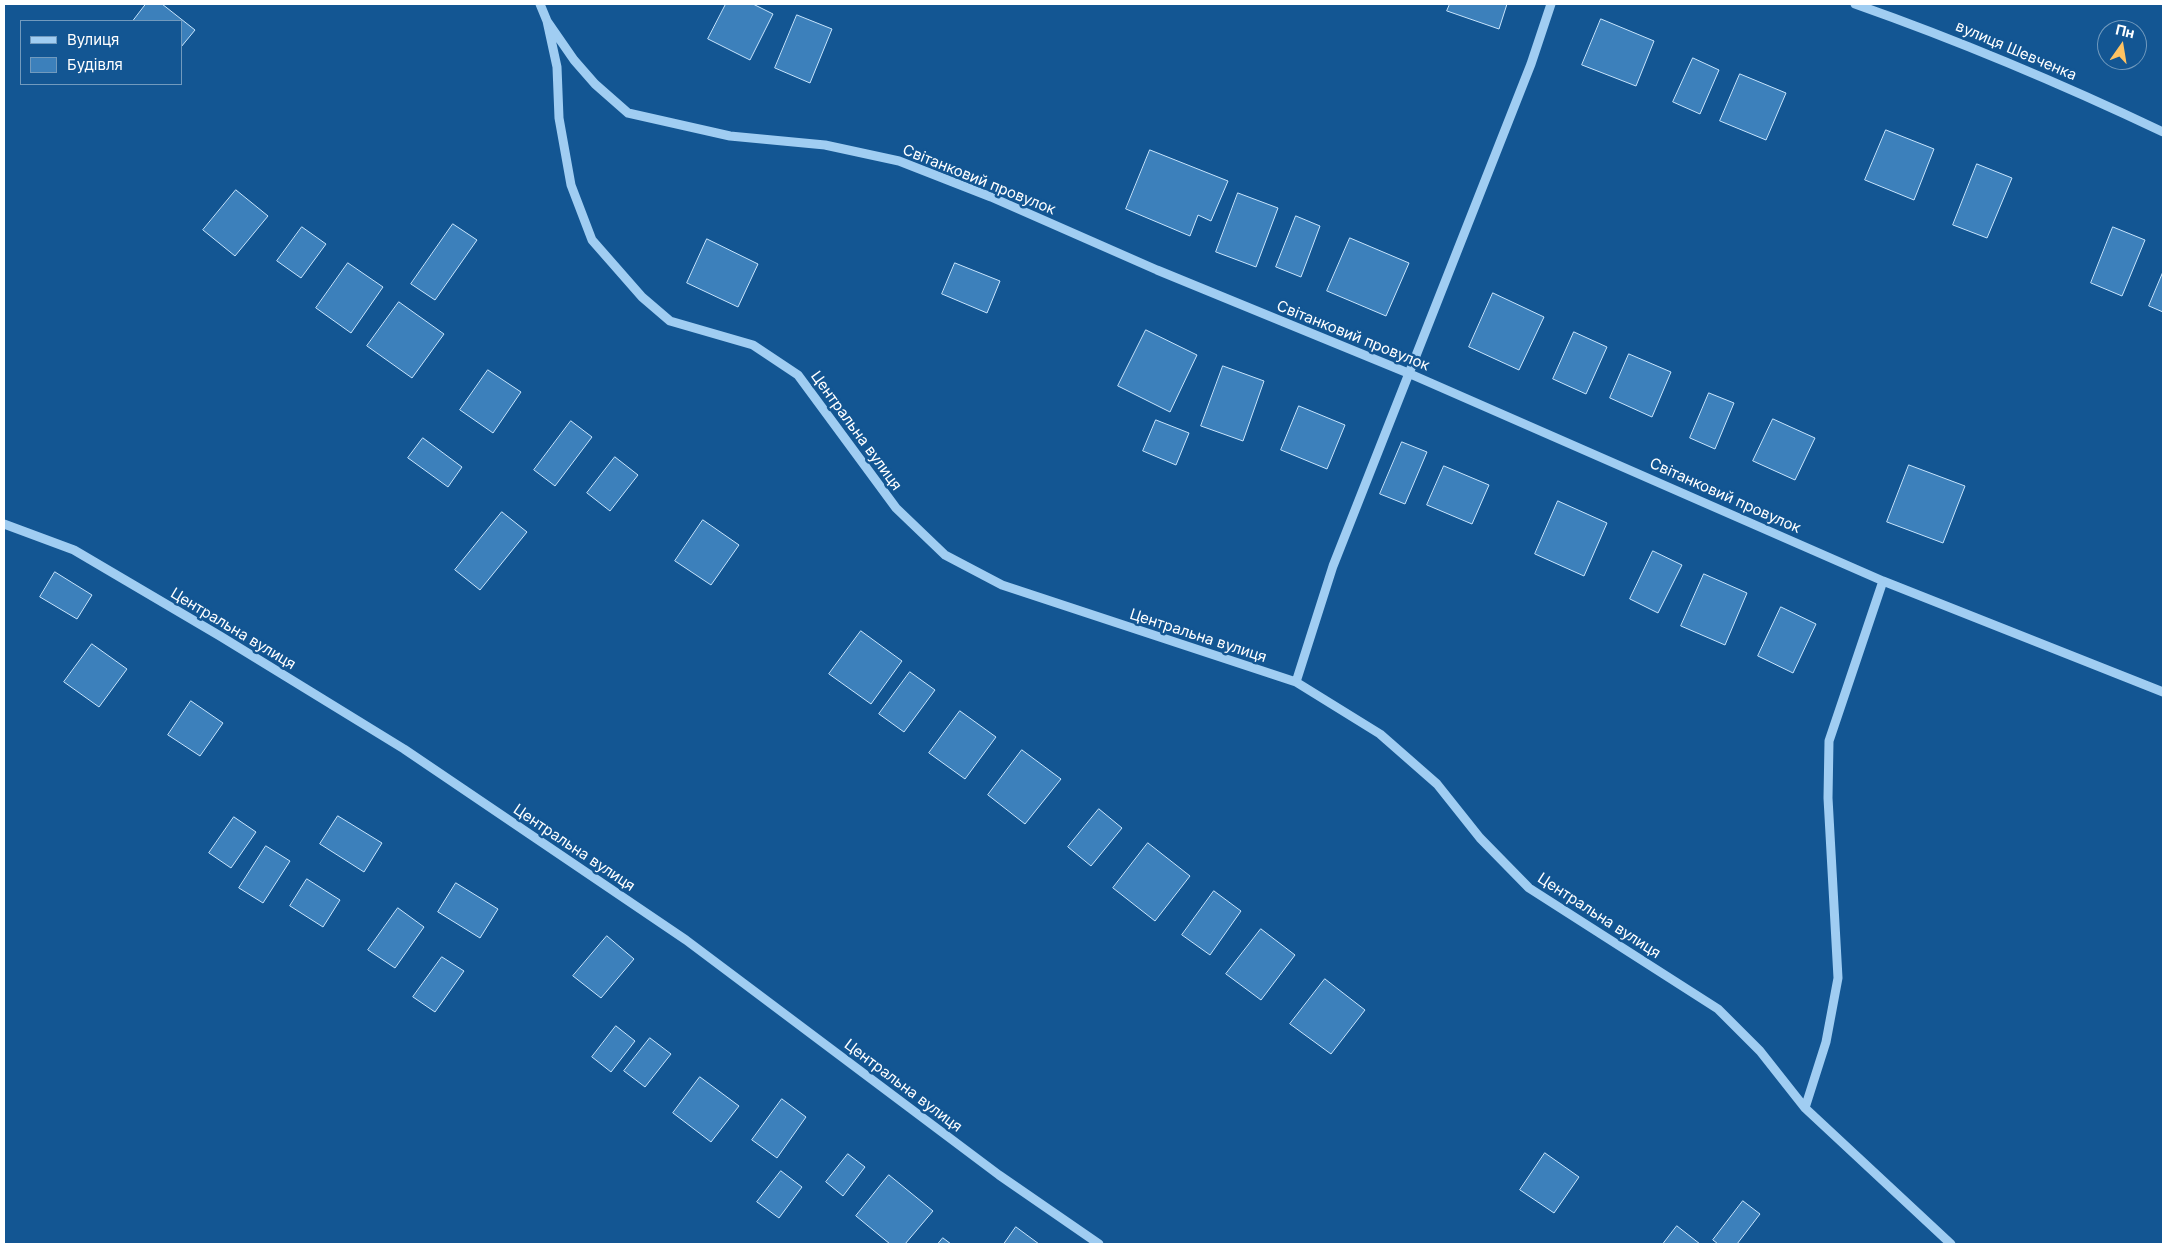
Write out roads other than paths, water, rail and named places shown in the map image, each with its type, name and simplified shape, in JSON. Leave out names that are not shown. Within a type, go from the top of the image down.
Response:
[{"type":"street","points":[[540,4],[547,21]]},
{"type":"street","points":[[1296,682],[1333,566],[1531,64],[1551,4]]},
{"type":"street","name":"вулиця Шевченка","points":[[1854,4],[1944,36],[2098,101],[2163,132]]},
{"type":"street","name":"Світанковий провулок","points":[[547,21],[574,60],[595,84],[628,113],[730,136],[824,146],[899,162],[990,197],[1157,270],[1408,373],[1883,581],[2163,692]]},
{"type":"street","name":"Центральна вулиця","points":[[547,21],[556,67],[559,118],[571,185],[592,240],[642,297],[670,321],[753,345],[798,374],[896,508],[945,555],[1002,585],[1296,682],[1380,734],[1437,784],[1480,838],[1529,888],[1718,1009],[1760,1051],[1806,1108],[1951,1244]]},
{"type":"street","name":"Центральна вулиця","points":[[4,524],[74,550],[220,636],[404,749],[686,940],[999,1175],[1099,1244]]},
{"type":"street","points":[[1806,1108],[1826,1042],[1838,978],[1828,798],[1829,741],[1883,581]]}]
